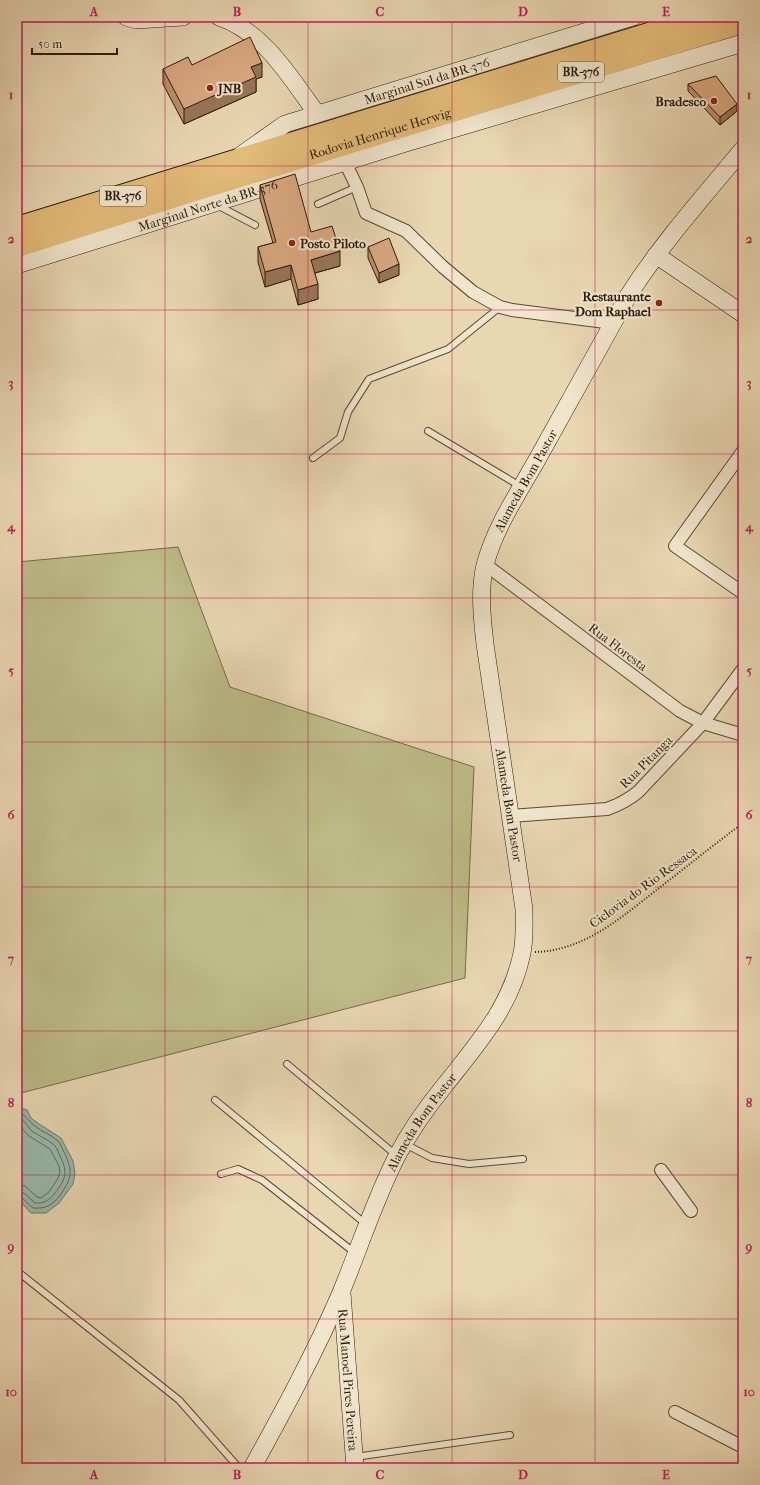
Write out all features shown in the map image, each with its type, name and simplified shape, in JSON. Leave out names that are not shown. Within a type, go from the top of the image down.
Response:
[{"type":"highway","name":"Rodovia Henrique Herwig","points":[[17,246],[202,197],[417,114],[704,17]]},
{"type":"highway","name":"Rodovia Henrique Herwig","points":[[17,228],[229,163],[417,114],[743,22]]},
{"type":"main road","points":[[126,17],[136,20],[183,17]]},
{"type":"main road","points":[[219,17],[244,29],[260,42],[286,72],[317,114]]},
{"type":"main road","name":"Marginal Sul da BR-376","points":[[229,163],[285,124],[633,17]]},
{"type":"main road","name":"Marginal Norte da BR-376","points":[[17,265],[202,197],[345,162],[406,142],[743,43]]},
{"type":"main road","name":"Alameda Bom Pastor","points":[[252,1468],[306,1368],[342,1291],[356,1254],[401,1150],[434,1099],[494,1022],[504,1005],[512,986],[522,952],[524,909],[484,637],[482,581],[499,529],[628,296],[656,255],[743,149]]},
{"type":"main road","points":[[656,255],[743,314]]},
{"type":"main road","name":"Rua Manoel Pires Pereira","points":[[342,1291],[354,1463]]},
{"type":"street","points":[[345,162],[358,186],[366,213],[406,232],[473,292],[500,307],[524,312],[613,323]]},
{"type":"street","points":[[743,451],[675,546],[743,593]]},
{"type":"street","name":"Rua Floresta","points":[[486,565],[680,711],[703,723],[743,735]]},
{"type":"street","name":"Rua Pitanga","points":[[510,816],[607,809],[630,799],[703,723],[743,669]]},
{"type":"street","points":[[661,1170],[691,1211]]},
{"type":"street","points":[[675,1412],[743,1447]]},
{"type":"lane","points":[[318,204],[358,186]]},
{"type":"lane","points":[[202,197],[255,225]]},
{"type":"lane","points":[[313,458],[340,438],[348,412],[369,380],[448,349],[500,307]]},
{"type":"lane","points":[[428,431],[522,487]]},
{"type":"lane","points":[[287,1064],[401,1150],[432,1158],[468,1164],[523,1159]]},
{"type":"lane","points":[[214,1100],[368,1226]]},
{"type":"lane","points":[[221,1174],[238,1169],[262,1180],[356,1254]]},
{"type":"lane","points":[[17,1271],[178,1400],[239,1468]]},
{"type":"lane","points":[[354,1463],[372,1456],[510,1435]]},
{"type":"path","name":"Ciclovia do Rio Ressaca","points":[[522,952],[554,950],[585,940],[603,930],[743,823]]},
{"type":"shaded area","points":[[178,547],[230,687],[474,767],[465,978],[17,1094],[17,562]]},
{"type":"water","points":[[17,1107],[27,1110],[31,1118],[61,1138],[73,1161],[75,1173],[73,1184],[59,1203],[46,1213],[31,1213],[17,1198]]},
{"type":"building","name":"JNB","points":[[250,37],[262,63],[251,67],[256,77],[184,109],[163,69],[188,57],[192,65]]},
{"type":"building","name":"Bradesco","points":[[716,76],[737,104],[720,117],[688,84]]},
{"type":"building","name":"Posto Piloto","points":[[295,174],[311,232],[332,226],[340,251],[311,260],[318,284],[298,290],[291,265],[265,272],[258,247],[276,242],[260,185]]},
{"type":"building","points":[[389,238],[399,264],[379,273],[368,247]]},
{"type":"place","name":"JNB","points":[[210,88]]},
{"type":"place","name":"Bradesco","points":[[714,101]]},
{"type":"place","name":"Posto Piloto","points":[[292,243]]},
{"type":"place","name":"Restaurante Dom Raphael","points":[[659,303]]}]
